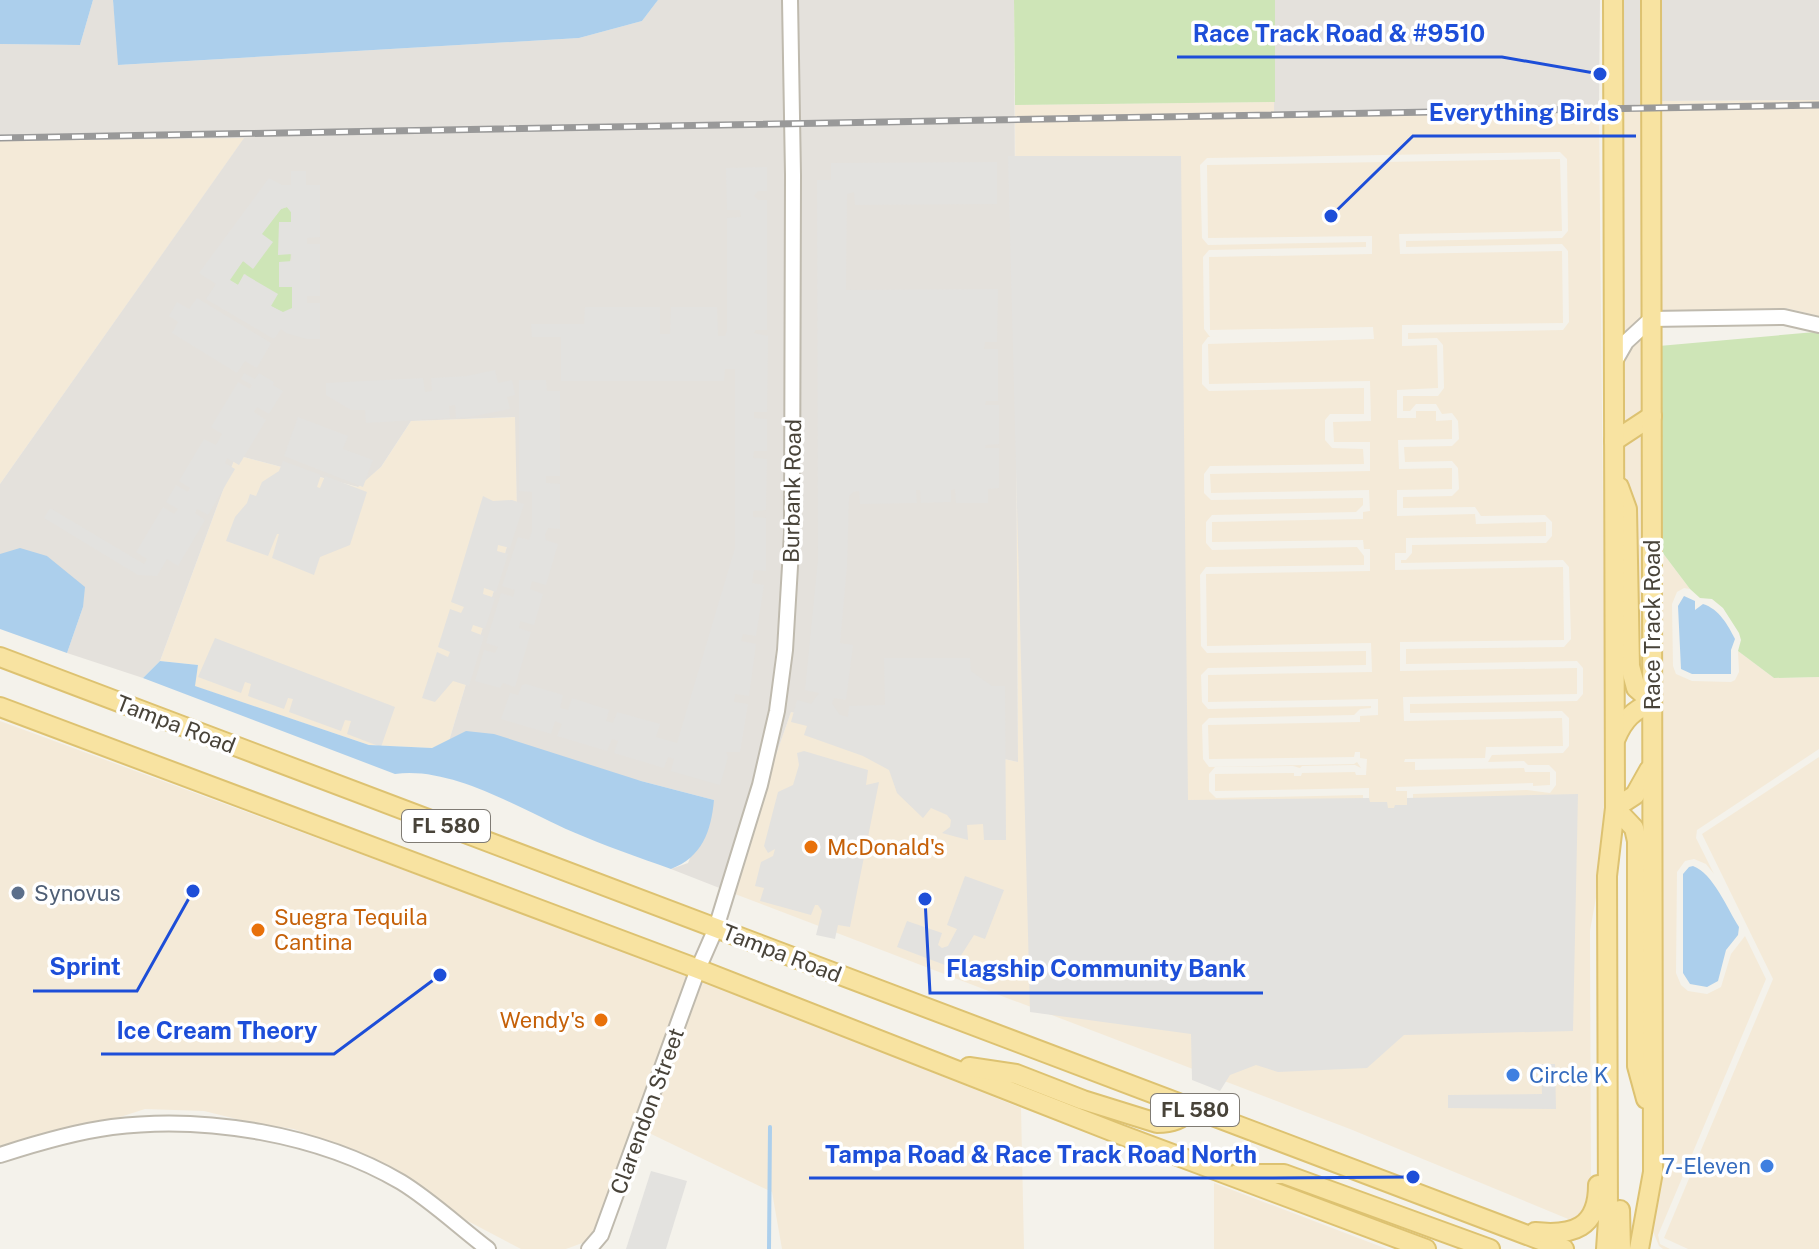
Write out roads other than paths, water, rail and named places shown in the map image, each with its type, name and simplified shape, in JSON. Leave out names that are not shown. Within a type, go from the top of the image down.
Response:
[{"type":"main road","name":"Race Track Road","points":[[1606,1249],[1607,876],[1615,808],[1613,0]]},
{"type":"main road","name":"Race Track Road","points":[[1642,1245],[1653,1172],[1651,0]]},
{"type":"main road","points":[[1614,441],[1652,416]]},
{"type":"main road","points":[[1614,474],[1627,509],[1632,679],[1636,688],[1652,702],[1634,710],[1622,724],[1614,741]]},
{"type":"main road","name":"Tampa Road","points":[[0,657],[1564,1249]]},
{"type":"main road","name":"Tampa Road","points":[[0,707],[698,969],[1426,1249]]},
{"type":"main road","points":[[1615,808],[1642,787],[1652,762]]},
{"type":"main road","points":[[1615,808],[1634,828],[1637,841],[1637,1066],[1653,1127]]},
{"type":"main road","points":[[1615,808],[1621,1249]]},
{"type":"main road","points":[[1517,1231],[1558,1235],[1571,1232],[1587,1222],[1595,1212],[1598,1198],[1597,931],[1607,876]]},
{"type":"main road","points":[[942,1064],[1016,1074],[1083,1100],[1157,1123],[1181,1119],[1193,1109]]},
{"type":"main road","points":[[1227,1174],[1284,1174],[1490,1249]]},
{"type":"street","name":"Burbank Road","points":[[698,969],[737,868],[777,711],[789,603],[793,191],[790,0]]},
{"type":"street","points":[[1614,363],[1626,342],[1651,319],[1784,317],[1819,325]]},
{"type":"street","name":"Clarendon Street","points":[[589,1249],[601,1235],[698,969]]},
{"type":"street","points":[[0,1155],[48,1140],[113,1127],[172,1124],[292,1137],[399,1181],[449,1216],[488,1249]]},
{"type":"water","points":[[0,0],[93,0],[80,45],[0,44]]},
{"type":"water","points":[[113,0],[658,0],[642,21],[579,38],[118,65]]},
{"type":"water","points":[[20,548],[47,556],[85,587],[83,607],[67,653],[0,629],[0,554]]},
{"type":"water","points":[[1684,596],[1695,601],[1695,610],[1703,604],[1714,610],[1729,628],[1735,639],[1731,650],[1731,674],[1692,674],[1681,669],[1678,606]]},
{"type":"water","points":[[160,661],[198,665],[195,686],[369,745],[432,748],[466,731],[494,734],[641,781],[714,800],[707,833],[690,858],[671,869],[585,837],[486,791],[439,776],[395,774],[143,678]]},
{"type":"water","points":[[1693,866],[1707,876],[1739,927],[1738,935],[1726,950],[1718,981],[1707,987],[1690,984],[1683,973],[1683,874]]},
{"type":"waterway","points":[[769,1249],[770,1127]]},
{"type":"railway","points":[[0,138],[1819,105]]},
{"type":"place","name":"Race Track Road & #9510","points":[[1600,74]]},
{"type":"place","name":"Everything Birds","points":[[1331,216]]},
{"type":"place","name":"McDonald's","points":[[811,847]]},
{"type":"place","name":"Sprint","points":[[193,891]]},
{"type":"place","name":"Synovus","points":[[18,893]]},
{"type":"place","name":"Flagship Community Bank","points":[[925,899]]},
{"type":"place","name":"Suegra Tequila Cantina","points":[[258,930]]},
{"type":"place","name":"Ice Cream Theory","points":[[440,975]]},
{"type":"place","name":"Wendy's","points":[[601,1020]]},
{"type":"place","name":"Circle K","points":[[1513,1075]]},
{"type":"place","name":"7-Eleven","points":[[1767,1166]]},
{"type":"place","name":"Tampa Road & Race Track Road North","points":[[1413,1177]]}]
